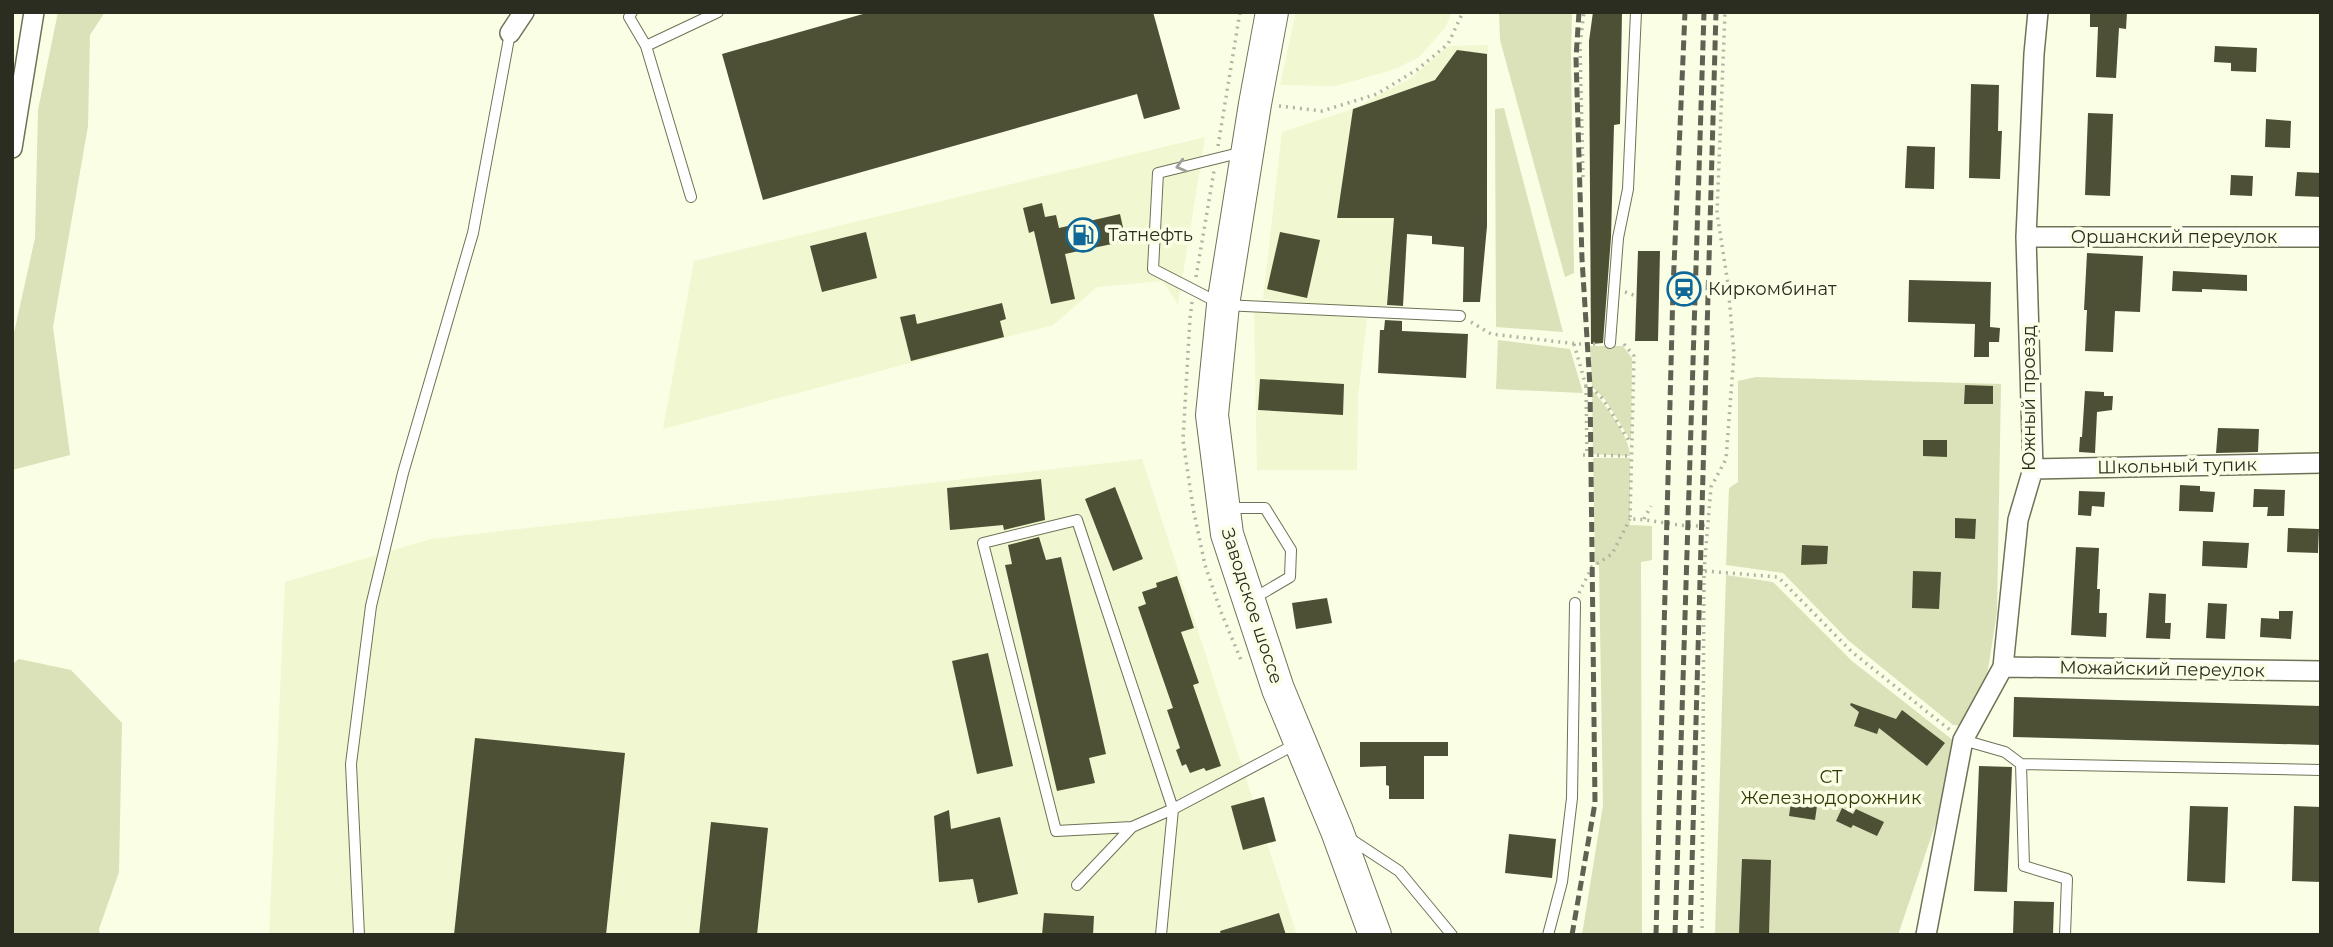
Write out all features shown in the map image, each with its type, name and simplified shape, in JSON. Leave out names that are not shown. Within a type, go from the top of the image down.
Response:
[{"type":"main road","name":"Заводское шоссе","points":[[1272,12],[1223,305],[1212,415],[1227,534],[1248,602],[1278,689],[1337,831],[1375,935]]},
{"type":"street","points":[[12,148],[34,12]]},
{"type":"street","name":"Южный проезд","points":[[1926,935],[1962,740],[2003,667],[2018,520],[2033,469],[2026,237],[2038,12]]},
{"type":"street","points":[[510,33],[522,13]]},
{"type":"street","name":"Оршанский переулок","points":[[2026,237],[2321,237]]},
{"type":"street","name":"Школьный тупик","points":[[2033,469],[2321,463]]},
{"type":"street","name":"Можайский переулок","points":[[2003,667],[2321,671]]},
{"type":"lane","points":[[632,12],[629,18],[646,46],[691,197]]},
{"type":"lane","points":[[646,46],[718,12]]},
{"type":"lane","points":[[1610,343],[1618,238],[1628,189],[1636,12]]},
{"type":"lane","points":[[359,935],[351,764],[371,606],[403,472],[473,233],[510,33]]},
{"type":"lane","points":[[1247,151],[1158,173],[1153,269],[1223,305],[1460,316]]},
{"type":"lane","points":[[1223,508],[1277,506]]},
{"type":"lane","points":[[1248,602],[1290,577],[1291,550],[1265,508]]},
{"type":"lane","points":[[1161,935],[1172,810],[1077,520],[983,543],[1056,831],[1132,827],[1172,810],[1300,742]]},
{"type":"lane","points":[[1548,935],[1562,882],[1572,798],[1575,603]]},
{"type":"lane","points":[[1962,740],[2006,752],[2021,764],[2321,770]]},
{"type":"lane","points":[[2021,764],[2024,866],[2067,879],[2065,935]]},
{"type":"lane","points":[[1077,885],[1132,827]]},
{"type":"lane","points":[[1337,831],[1399,871],[1452,935]]},
{"type":"path","points":[[1279,106],[1322,111],[1377,94],[1418,69],[1448,44],[1464,12]]},
{"type":"path","points":[[1583,177],[1580,44],[1584,12]]},
{"type":"path","points":[[1702,935],[1704,571],[1711,487],[1726,459],[1734,354],[1728,284],[1717,214],[1725,12]]},
{"type":"path","points":[[1460,316],[1491,334],[1574,344],[1586,386],[1585,456],[1632,457]]},
{"type":"path","points":[[1575,603],[1592,567],[1612,554],[1630,519],[1634,356],[1624,344]]},
{"type":"path","points":[[1586,386],[1590,386],[1603,399],[1632,445]]},
{"type":"path","points":[[1644,519],[1651,506]]},
{"type":"path","points":[[1630,519],[1667,524],[1707,525]]},
{"type":"path","points":[[1704,571],[1778,577],[1852,652],[1962,740]]},
{"type":"shaded area","points":[[1296,12],[1452,12],[1445,28],[1419,57],[1395,69],[1336,86],[1280,85]]},
{"type":"shaded area","points":[[1488,45],[1487,226],[1395,218],[1386,310],[1263,299],[1282,132],[1353,109],[1411,78],[1449,46]]},
{"type":"shaded area","points":[[1205,137],[1178,305],[1163,281],[1097,287],[1053,325],[663,429],[694,261]]},
{"type":"shaded area","points":[[1254,310],[1367,319],[1358,397],[1357,470],[1257,470]]},
{"type":"shaded area","points":[[1142,459],[1297,935],[269,935],[285,582],[431,539]]},
{"type":"green space","points":[[58,12],[105,12],[90,35],[88,126],[53,327],[70,455],[12,470],[12,342],[35,238],[38,110]]},
{"type":"green space","points":[[1499,12],[1572,12],[1574,273],[1565,277],[1500,40]]},
{"type":"green space","points":[[1504,108],[1563,332],[1496,327],[1495,109]]},
{"type":"green space","points":[[1498,340],[1570,349],[1583,393],[1496,389]]},
{"type":"green space","points":[[1590,346],[1623,346],[1632,358],[1631,441],[1604,398],[1592,387]]},
{"type":"green space","points":[[1756,377],[2001,384],[1997,612],[1986,682],[1962,726],[1953,725],[1849,641],[1783,573],[1726,565],[1729,488],[1738,482],[1738,381]]},
{"type":"green space","points":[[1592,390],[1621,430],[1630,456],[1593,454]]},
{"type":"green space","points":[[1593,458],[1630,458],[1630,525],[1652,526],[1652,560],[1641,562],[1642,935],[1582,935],[1603,805],[1599,565],[1595,565]]},
{"type":"green space","name":"СТ Железнодорожник","points":[[1726,575],[1773,582],[1852,661],[1954,741],[1950,781],[1898,935],[1715,935]]},
{"type":"green space","points":[[19,659],[71,670],[122,723],[119,872],[99,929],[100,935],[12,935],[12,664]]},
{"type":"building","points":[[870,12],[1153,12],[1180,109],[1144,119],[1137,94],[763,200],[722,54]]},
{"type":"building","points":[[1593,12],[1622,12],[1620,124],[1614,125],[1611,237],[1603,343],[1591,344],[1589,41]]},
{"type":"building","points":[[2090,12],[2127,12],[2126,29],[2119,28],[2116,78],[2096,77],[2098,27],[2090,27]]},
{"type":"building","points":[[2215,46],[2257,48],[2256,72],[2231,71],[2231,63],[2214,62]]},
{"type":"building","points":[[1457,50],[1487,54],[1487,226],[1480,302],[1463,302],[1464,247],[1432,244],[1432,236],[1407,234],[1403,306],[1387,305],[1394,218],[1337,218],[1353,109],[1435,80]]},
{"type":"building","points":[[1971,84],[1999,85],[1998,131],[2002,131],[2000,179],[1969,178]]},
{"type":"building","points":[[2088,113],[2113,114],[2110,196],[2085,195]]},
{"type":"building","points":[[2266,119],[2291,121],[2290,148],[2265,147]]},
{"type":"building","points":[[1907,146],[1935,147],[1934,189],[1905,188]]},
{"type":"building","points":[[2297,172],[2321,173],[2321,197],[2295,196]]},
{"type":"building","points":[[2231,175],[2253,176],[2252,196],[2230,195]]},
{"type":"building","points":[[1042,203],[1045,217],[1056,215],[1059,228],[1120,214],[1126,241],[1065,254],[1075,299],[1051,304],[1034,231],[1029,233],[1023,208]]},
{"type":"building","points":[[866,232],[877,278],[822,292],[810,246]]},
{"type":"building","points":[[1280,232],[1320,240],[1307,298],[1267,289]]},
{"type":"building","points":[[1638,251],[1660,251],[1658,341],[1635,341]]},
{"type":"building","points":[[2087,253],[2143,256],[2140,312],[2115,311],[2113,352],[2085,351]]},
{"type":"building","points":[[2173,271],[2247,275],[2247,291],[2172,291]]},
{"type":"building","points":[[1909,280],[1991,282],[1990,327],[2000,328],[1999,342],[1989,342],[1989,357],[1974,357],[1975,324],[1908,322]]},
{"type":"building","points":[[1002,303],[1006,319],[1000,321],[1004,337],[911,361],[900,317],[915,314],[917,324]]},
{"type":"building","points":[[1385,320],[1402,321],[1402,331],[1468,334],[1466,378],[1378,373],[1380,330],[1384,330]]},
{"type":"building","points":[[1260,379],[1344,384],[1343,415],[1258,410]]},
{"type":"building","points":[[1965,385],[1993,386],[1993,404],[1964,404]]},
{"type":"building","points":[[2085,391],[2104,392],[2104,396],[2113,396],[2112,410],[2097,412],[2095,453],[2079,452]]},
{"type":"building","points":[[2218,428],[2259,429],[2258,452],[2216,453]]},
{"type":"building","points":[[1923,440],[1947,440],[1947,457],[1923,456]]},
{"type":"building","points":[[1041,479],[1045,520],[1004,530],[1003,525],[950,530],[947,488]]},
{"type":"building","points":[[2180,485],[2200,486],[2200,491],[2215,492],[2213,512],[2179,511]]},
{"type":"building","points":[[1115,487],[1143,559],[1113,571],[1085,499]]},
{"type":"building","points":[[2254,489],[2285,490],[2284,516],[2267,516],[2268,507],[2253,507]]},
{"type":"building","points":[[2079,491],[2105,492],[2104,507],[2092,506],[2091,516],[2078,515]]},
{"type":"building","points":[[1955,518],[1976,519],[1975,539],[1955,538]]},
{"type":"building","points":[[2288,528],[2319,529],[2318,553],[2287,552]]},
{"type":"building","points":[[1039,537],[1046,560],[1061,557],[1106,754],[1089,758],[1095,783],[1057,791],[1005,565],[1012,564],[1008,545]]},
{"type":"building","points":[[2203,541],[2249,543],[2247,568],[2202,566]]},
{"type":"building","points":[[1802,545],[1828,546],[1827,564],[1801,565]]},
{"type":"building","points":[[2076,547],[2099,548],[2097,589],[2100,589],[2099,613],[2107,613],[2106,637],[2071,635]]},
{"type":"building","points":[[1913,571],[1941,572],[1939,609],[1912,608]]},
{"type":"building","points":[[1177,576],[1194,628],[1181,632],[1199,683],[1193,685],[1221,766],[1190,773],[1186,764],[1182,766],[1176,750],[1180,748],[1167,710],[1173,708],[1138,607],[1146,604],[1142,592],[1157,587],[1156,583]]},
{"type":"building","points":[[2149,593],[2166,594],[2165,623],[2171,623],[2170,639],[2146,638]]},
{"type":"building","points":[[1327,598],[1332,623],[1296,629],[1292,603]]},
{"type":"building","points":[[2208,603],[2227,604],[2225,639],[2206,638]]},
{"type":"building","points":[[2279,611],[2293,611],[2291,639],[2260,637],[2261,618],[2279,619]]},
{"type":"building","points":[[988,653],[1013,766],[977,774],[952,661]]},
{"type":"building","points":[[2014,697],[2321,706],[2321,745],[2013,737]]},
{"type":"building","points":[[1851,703],[1896,719],[1902,710],[1945,743],[1927,766],[1879,728],[1877,734],[1854,726],[1859,712]]},
{"type":"building","points":[[475,738],[625,753],[606,935],[454,935]]},
{"type":"building","points":[[1360,742],[1448,742],[1448,756],[1424,756],[1424,799],[1389,799],[1386,766],[1360,767]]},
{"type":"building","points":[[1979,766],[2012,767],[2007,892],[1974,891]]},
{"type":"building","points":[[1264,797],[1276,841],[1243,850],[1231,806]]},
{"type":"building","points":[[1791,802],[1817,806],[1815,820],[1789,816]]},
{"type":"building","points":[[2190,806],[2228,807],[2225,883],[2187,881]]},
{"type":"building","points":[[2294,806],[2321,807],[2321,882],[2292,881]]},
{"type":"building","points":[[1842,808],[1853,814],[1856,809],[1884,822],[1877,836],[1836,821]]},
{"type":"building","points":[[949,810],[951,829],[1000,817],[1018,894],[978,903],[973,879],[939,882],[934,816]]},
{"type":"building","points":[[711,822],[768,828],[757,935],[699,935]]},
{"type":"building","points":[[1509,834],[1556,839],[1552,878],[1505,873]]},
{"type":"building","points":[[1742,859],[1771,860],[1769,935],[1739,934]]},
{"type":"building","points":[[2014,901],[2054,902],[2053,935],[2013,935]]},
{"type":"building","points":[[1044,913],[1094,916],[1093,935],[1042,935]]},
{"type":"building","points":[[1279,913],[1286,935],[1221,935],[1220,931]]},
{"type":"railway","points":[[1572,935],[1595,803],[1590,386],[1582,259],[1576,58],[1579,12]]},
{"type":"railway","points":[[1656,935],[1673,289],[1685,12]]},
{"type":"railway","points":[[1675,935],[1704,12]]},
{"type":"railway","points":[[1690,935],[1716,12]]},
{"type":"place","name":"Татнефть","points":[[1083,235]]},
{"type":"place","name":"Киркомбинат","points":[[1684,289]]}]
